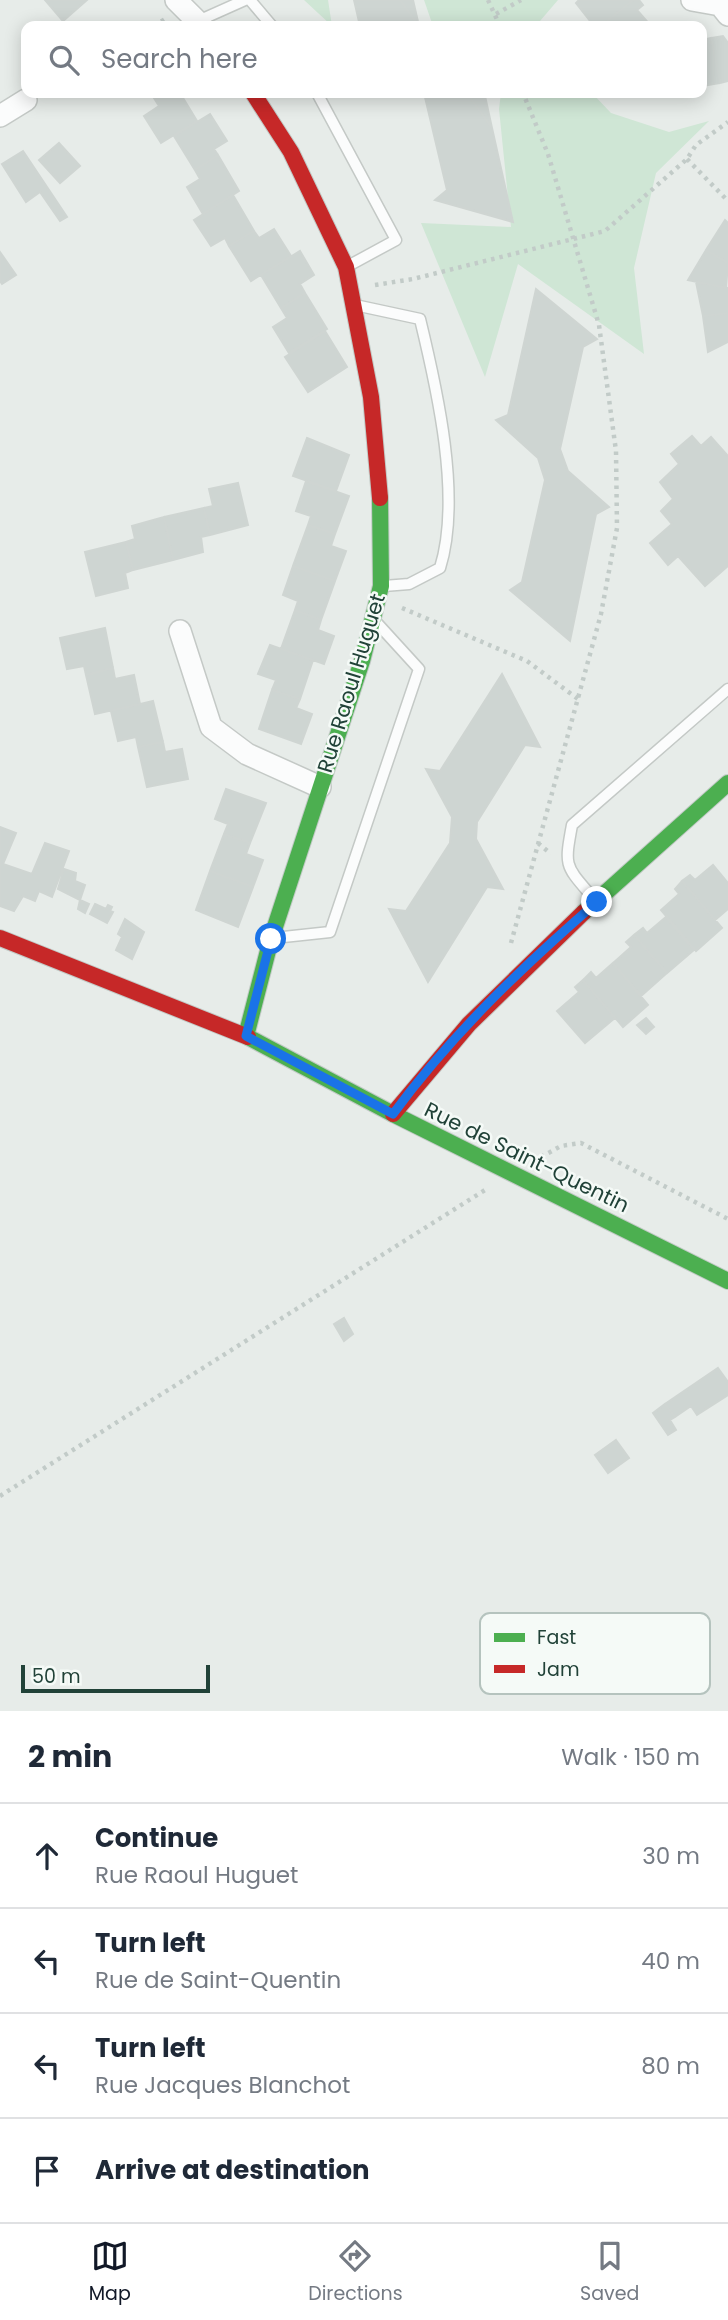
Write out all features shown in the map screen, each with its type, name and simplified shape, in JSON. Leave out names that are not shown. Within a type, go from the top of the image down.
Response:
[{"type":"street","points":[[176,0],[197,21]]},
{"type":"street","points":[[692,0],[720,5],[728,15]]},
{"type":"street","name":"Rue Raoul Huguet","points":[[246,1036],[271,939],[362,661],[379,593],[380,478],[371,397],[346,267],[291,152],[256,98]]},
{"type":"street","points":[[0,116],[26,100]]},
{"type":"street","points":[[180,631],[211,727],[247,754],[320,787]]},
{"type":"street","points":[[393,1114],[432,1061],[505,984],[728,783]]},
{"type":"street","name":"Rue de Saint-Quentin","points":[[0,938],[246,1036],[393,1114],[728,1281]]},
{"type":"lane","points":[[206,21],[245,0]]},
{"type":"lane","points":[[250,0],[268,21]]},
{"type":"lane","points":[[320,98],[396,240],[346,267]]},
{"type":"lane","points":[[351,297],[420,319],[439,407],[446,480],[447,547],[440,568],[409,584],[379,593]]},
{"type":"lane","points":[[271,939],[330,932],[419,669],[372,618]]},
{"type":"lane","points":[[597,902],[568,868],[566,858],[572,825],[728,688]]},
{"type":"path","points":[[488,0],[498,21]]},
{"type":"path","points":[[496,14],[521,0]]},
{"type":"path","points":[[508,955],[601,614],[617,528],[616,451],[599,325],[575,237],[548,154],[525,98]]},
{"type":"path","points":[[351,297],[605,231],[687,159],[696,145],[728,122]]},
{"type":"path","points":[[687,159],[728,201]]},
{"type":"path","points":[[379,593],[411,611],[527,661],[578,699]]},
{"type":"path","points":[[0,1496],[561,1146],[581,1143],[728,1219]]},
{"type":"green space","points":[[304,0],[328,0],[331,21],[327,21]]},
{"type":"green space","points":[[424,0],[558,0],[540,21],[431,21]]},
{"type":"green space","points":[[500,98],[597,98],[611,113],[669,132],[709,121],[656,173],[634,268],[644,354],[518,264],[485,377],[421,223],[511,227],[499,109]]},
{"type":"building","points":[[45,0],[87,0],[63,21]]},
{"type":"building","points":[[354,0],[400,0],[415,21],[359,21]]},
{"type":"building","points":[[400,0],[413,0],[418,21]]},
{"type":"building","points":[[579,0],[633,0],[607,21],[590,21],[576,3]]},
{"type":"building","points":[[633,0],[639,0],[643,5],[637,10],[647,21],[607,21]]},
{"type":"building","points":[[723,36],[728,43],[728,81],[720,83],[711,38]]},
{"type":"building","points":[[711,38],[720,83],[707,85],[707,39]]},
{"type":"building","points":[[154,98],[183,98],[197,121],[161,143],[144,116],[159,106]]},
{"type":"building","points":[[425,98],[471,98],[492,128],[513,222],[435,200],[447,190]]},
{"type":"building","points":[[471,98],[485,98],[492,128]]},
{"type":"building","points":[[210,114],[227,141],[214,149],[218,155],[195,170],[174,136]]},
{"type":"building","points":[[59,143],[80,166],[60,183],[39,160]]},
{"type":"building","points":[[23,151],[67,217],[60,221],[40,192],[26,202],[2,164]]},
{"type":"building","points":[[218,155],[239,191],[203,214],[187,187],[200,179],[195,170]]},
{"type":"building","points":[[233,195],[254,231],[229,246],[225,238],[211,246],[194,220]]},
{"type":"building","points":[[725,220],[728,223],[728,263],[706,250]]},
{"type":"building","points":[[274,229],[291,256],[251,281],[229,246],[254,231],[259,238]]},
{"type":"building","points":[[706,250],[728,263],[726,288],[688,280]]},
{"type":"building","points":[[300,251],[314,275],[300,284],[305,293],[281,308],[261,275]]},
{"type":"building","points":[[0,252],[16,275],[2,284],[0,281]]},
{"type":"building","points":[[696,282],[728,288],[728,313],[703,316]]},
{"type":"building","points":[[536,289],[597,339],[583,347],[560,449],[568,471],[609,507],[596,514],[570,641],[510,590],[522,582],[545,480],[538,458],[496,420],[508,415]]},
{"type":"building","points":[[305,293],[327,329],[289,353],[273,327],[287,318],[281,308]]},
{"type":"building","points":[[728,313],[728,342],[708,352],[703,316]]},
{"type":"building","points":[[325,331],[347,367],[308,392],[285,357]]},
{"type":"building","points":[[692,436],[701,446],[711,437],[728,456],[728,566],[705,586],[678,556],[668,565],[650,543],[672,524],[661,511],[673,499],[660,482],[679,464],[671,454]]},
{"type":"building","points":[[307,438],[349,455],[336,491],[293,476]]},
{"type":"building","points":[[306,481],[349,496],[335,534],[308,525],[311,516],[296,511]]},
{"type":"building","points":[[238,483],[248,525],[210,535],[204,508],[213,506],[209,489]]},
{"type":"building","points":[[204,508],[210,535],[201,537],[203,552],[173,560],[164,517]]},
{"type":"building","points":[[164,517],[173,560],[133,570],[126,542],[135,539],[132,526]]},
{"type":"building","points":[[308,525],[335,534],[331,546],[346,551],[335,581],[293,566]]},
{"type":"building","points":[[126,542],[133,570],[125,573],[128,588],[96,596],[85,552]]},
{"type":"building","points":[[293,566],[335,581],[321,620],[295,610],[298,601],[283,595]]},
{"type":"building","points":[[295,610],[321,620],[318,630],[334,636],[324,664],[281,649]]},
{"type":"building","points":[[105,628],[113,668],[86,675],[84,666],[67,669],[60,638]]},
{"type":"building","points":[[270,645],[313,660],[300,699],[272,690],[276,680],[258,674]]},
{"type":"building","points":[[113,668],[115,679],[134,675],[140,704],[95,714],[86,675]]},
{"type":"building","points":[[502,674],[540,747],[525,745],[477,822],[476,839],[503,889],[487,887],[428,982],[389,909],[406,911],[450,843],[452,817],[426,769],[440,771]]},
{"type":"building","points":[[272,690],[300,699],[296,708],[312,714],[301,744],[259,729]]},
{"type":"building","points":[[153,701],[163,742],[138,747],[136,737],[118,741],[111,711]]},
{"type":"building","points":[[163,742],[165,752],[182,749],[188,779],[147,787],[138,747]]},
{"type":"building","points":[[226,789],[266,803],[250,843],[224,834],[228,824],[215,819]]},
{"type":"building","points":[[0,827],[16,833],[3,864],[32,874],[45,843],[69,851],[52,897],[39,891],[35,901],[23,896],[14,911],[0,906]]},
{"type":"building","points":[[224,834],[250,843],[246,854],[263,860],[253,887],[210,871]]},
{"type":"building","points":[[713,865],[728,883],[728,909],[715,920],[682,881],[690,875],[695,880]]},
{"type":"building","points":[[64,869],[76,873],[75,881],[85,885],[80,900],[58,889]]},
{"type":"building","points":[[210,871],[253,887],[238,927],[196,910]]},
{"type":"building","points":[[682,881],[722,928],[696,951],[661,910],[679,894],[675,889]]},
{"type":"building","points":[[80,900],[89,904],[85,913],[78,909]]},
{"type":"building","points":[[95,904],[106,909],[108,905],[112,907],[110,911],[113,912],[107,923],[90,914]]},
{"type":"building","points":[[666,917],[694,950],[667,973],[634,935],[643,928],[647,933]]},
{"type":"building","points":[[125,919],[144,932],[132,959],[116,950],[122,937],[118,934]]},
{"type":"building","points":[[634,935],[667,973],[641,996],[613,963],[631,947],[626,942]]},
{"type":"building","points":[[613,963],[648,1005],[623,1027],[583,980],[591,972],[596,978]]},
{"type":"building","points":[[583,980],[615,1018],[585,1043],[557,1011],[579,992],[575,987]]},
{"type":"building","points":[[646,1018],[654,1027],[646,1034],[637,1025]]},
{"type":"building","points":[[344,1318],[353,1334],[344,1341],[334,1324]]},
{"type":"building","points":[[718,1368],[728,1382],[728,1395],[697,1415],[691,1406],[675,1417],[665,1404]]},
{"type":"building","points":[[665,1404],[675,1417],[670,1420],[676,1430],[668,1435],[653,1413]]},
{"type":"building","points":[[616,1440],[629,1458],[608,1473],[595,1455]]},
{"type":"traffic: fast","points":[[246,1036],[271,939],[362,661],[381,586],[380,498]]},
{"type":"traffic: fast","points":[[584,912],[728,783]]},
{"type":"traffic: fast","points":[[248,1037],[393,1114],[728,1281]]},
{"type":"traffic: jam","points":[[256,98],[291,152],[346,267],[371,397],[380,498]]},
{"type":"traffic: jam","points":[[393,1114],[469,1024],[584,912]]},
{"type":"traffic: jam","points":[[0,938],[248,1037]]},
{"type":"route","points":[[271,939],[246,1036],[393,1114],[432,1061],[521,968],[597,902]]}]
